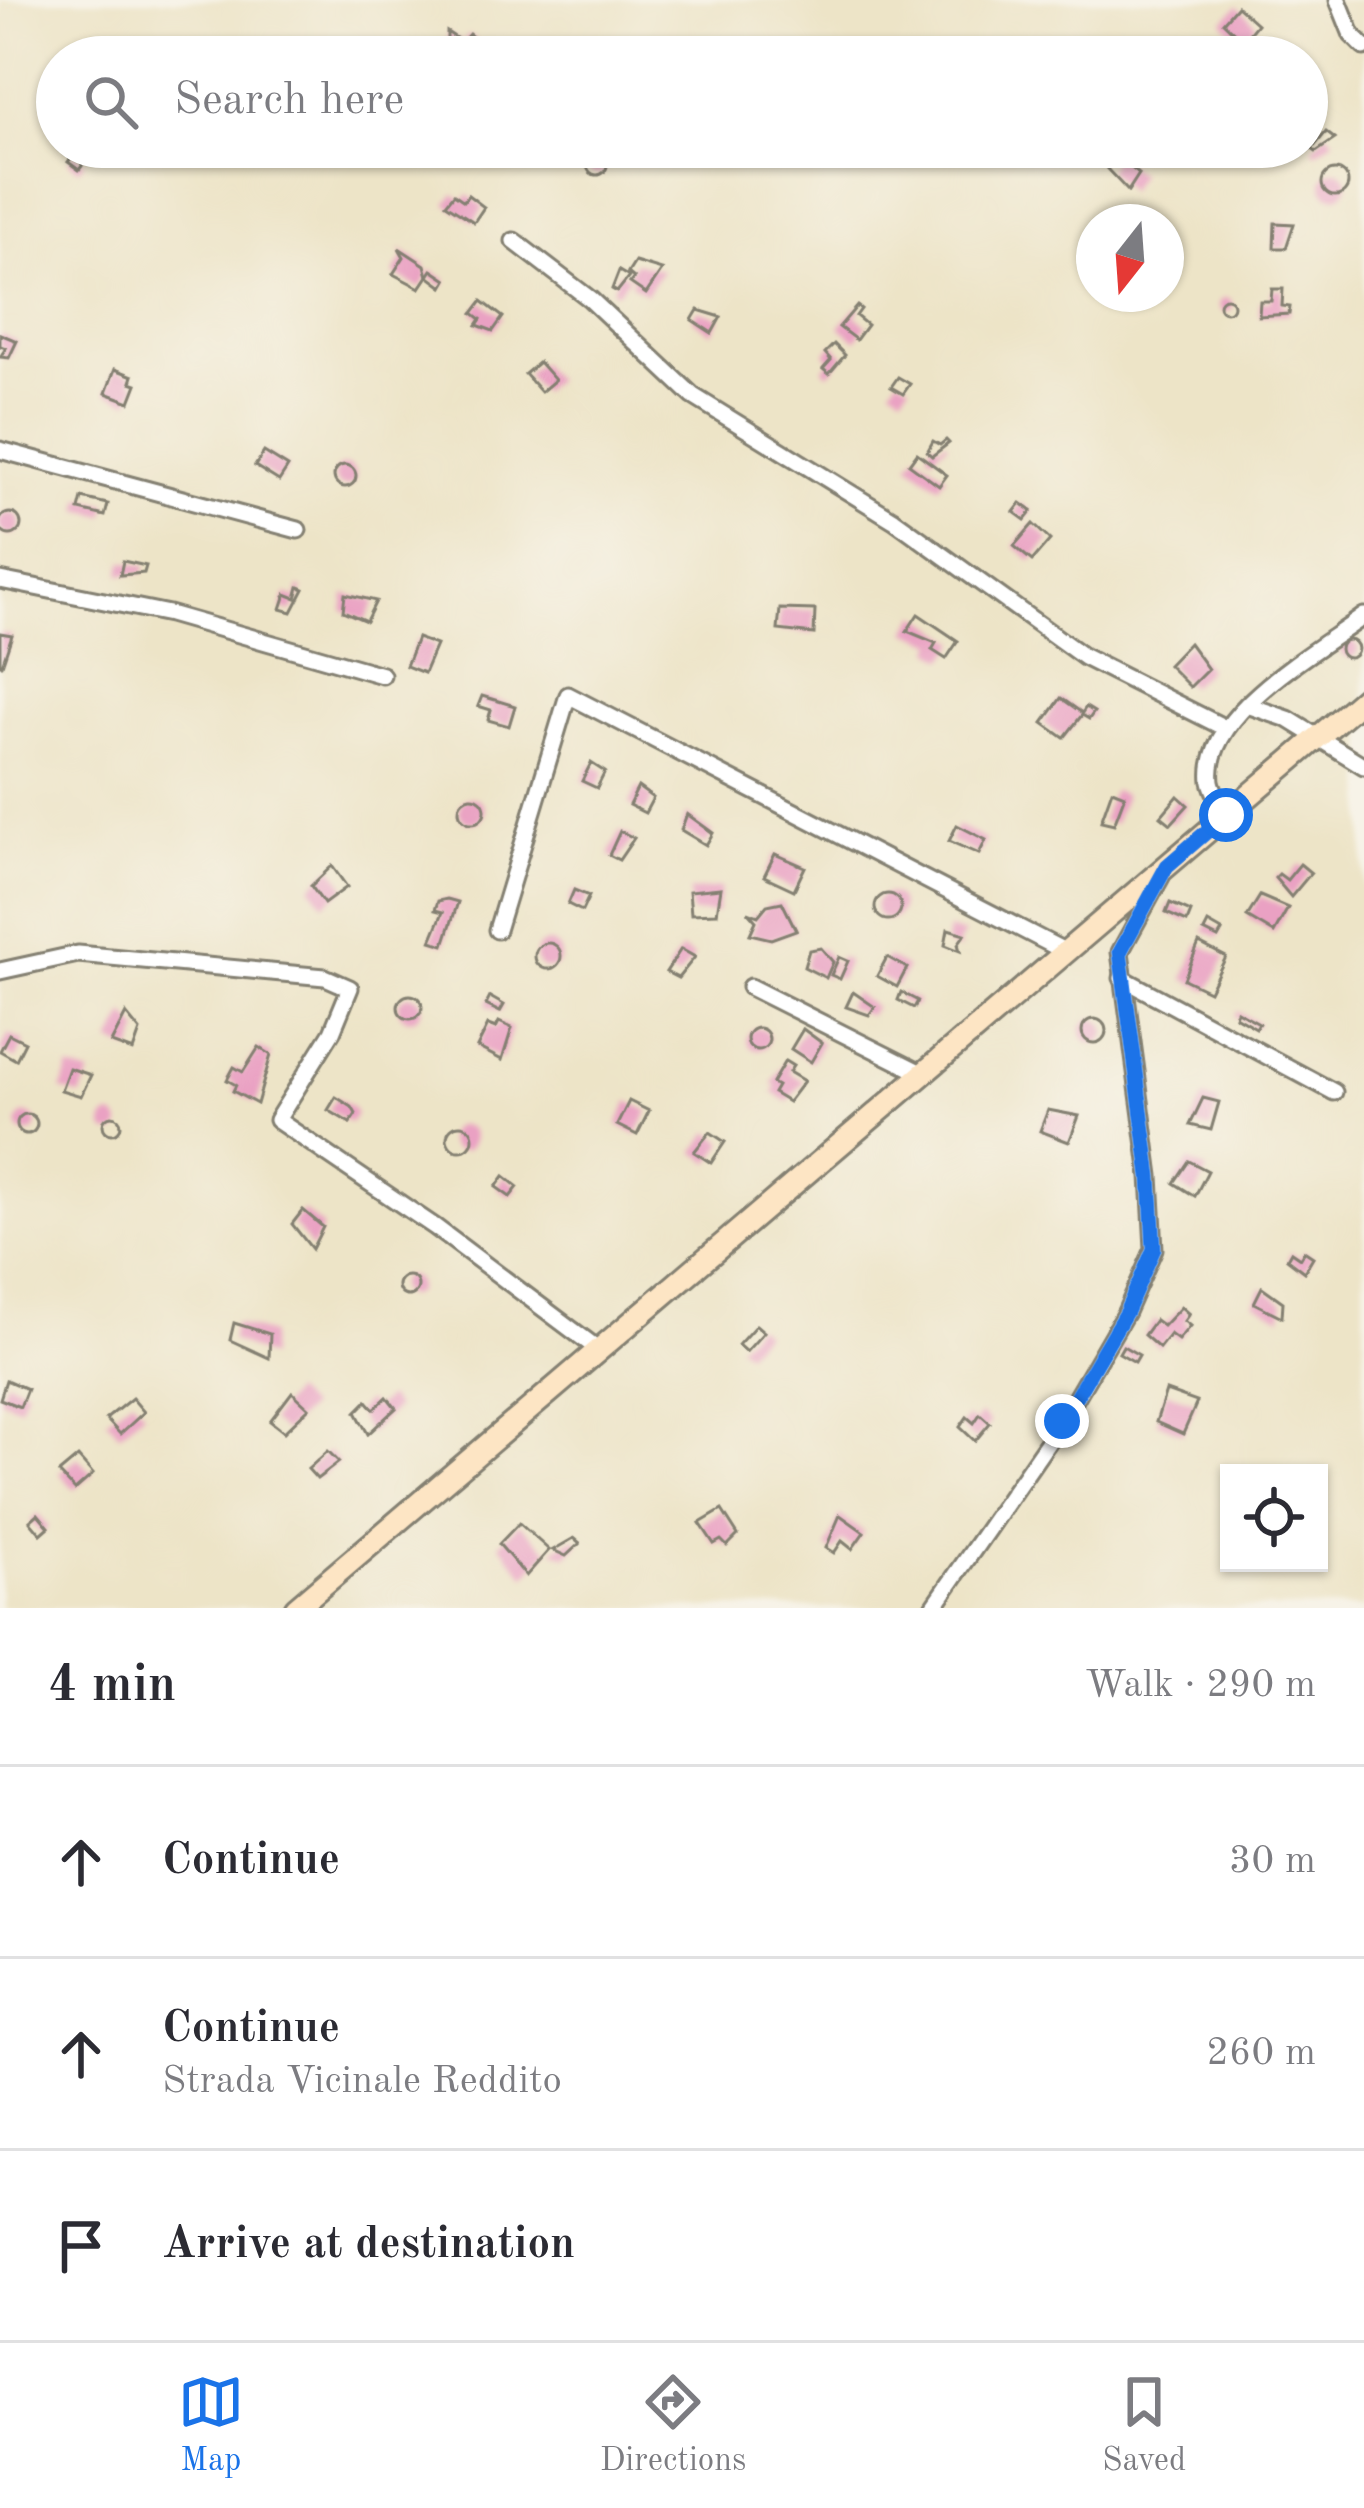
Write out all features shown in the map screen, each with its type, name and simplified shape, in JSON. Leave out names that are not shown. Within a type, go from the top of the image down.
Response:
[{"type":"main road","points":[[296,1608],[1364,698]]},
{"type":"street","points":[[1338,0],[1352,35],[1364,46]]},
{"type":"street","points":[[514,242],[590,299],[693,395],[894,520],[1084,657],[1225,728]]},
{"type":"street","points":[[0,450],[298,530]]},
{"type":"street","points":[[0,580],[170,614],[382,675]]},
{"type":"street","points":[[1226,815],[1211,781],[1225,728],[1247,705],[1364,616]]},
{"type":"street","points":[[497,930],[568,695],[1066,952]]},
{"type":"street","points":[[1247,705],[1288,719],[1315,740],[1364,766]]},
{"type":"street","points":[[933,1608],[1062,1421],[1126,1312],[1154,1249],[1143,1114],[1120,952],[1167,866]]},
{"type":"street","points":[[0,971],[78,954],[325,977],[350,988],[332,1032],[277,1120],[435,1227],[599,1349]]},
{"type":"street","points":[[1122,978],[1334,1092]]},
{"type":"street","points":[[750,987],[923,1074]]},
{"type":"building","points":[[1237,6],[1257,24],[1247,36],[1238,36],[1223,22]]},
{"type":"building","points":[[1132,168],[1139,174],[1128,191],[1107,169]]},
{"type":"building","points":[[1335,170],[1345,173],[1345,193],[1335,196],[1325,193],[1322,183],[1325,173]]},
{"type":"building","points":[[454,194],[464,201],[468,195],[484,207],[474,222],[446,204]]},
{"type":"building","points":[[1275,223],[1294,224],[1286,248],[1274,248]]},
{"type":"building","points":[[399,248],[425,265],[428,276],[420,288],[393,274],[404,257]]},
{"type":"building","points":[[635,262],[662,270],[646,294],[630,283],[634,278],[628,273]]},
{"type":"building","points":[[432,270],[447,280],[443,287],[428,276]]},
{"type":"building","points":[[619,271],[629,277],[617,292],[612,289]]},
{"type":"building","points":[[1272,289],[1283,289],[1282,306],[1290,307],[1289,314],[1259,316],[1260,301],[1271,301]]},
{"type":"building","points":[[1226,298],[1233,305],[1226,312],[1219,305]]},
{"type":"building","points":[[482,301],[503,317],[493,331],[477,325],[481,319],[473,313]]},
{"type":"building","points":[[857,306],[861,309],[856,316],[867,325],[856,340],[839,327]]},
{"type":"building","points":[[698,310],[721,317],[712,333],[692,320]]},
{"type":"building","points":[[0,334],[17,341],[9,358],[0,357],[6,348],[0,346]]},
{"type":"building","points":[[834,344],[845,355],[829,374],[823,369],[831,360],[825,353]]},
{"type":"building","points":[[539,362],[555,380],[541,392],[525,374]]},
{"type":"building","points":[[115,369],[133,376],[131,382],[137,384],[130,402],[106,393]]},
{"type":"building","points":[[898,377],[910,384],[903,394],[891,387]]},
{"type":"building","points":[[933,441],[940,445],[949,443],[932,456],[927,452]]},
{"type":"building","points":[[264,452],[288,467],[279,481],[255,466]]},
{"type":"building","points":[[917,453],[947,475],[939,486],[909,464]]},
{"type":"building","points":[[345,465],[356,476],[345,487],[334,476]]},
{"type":"building","points":[[82,498],[108,504],[105,516],[79,510]]},
{"type":"building","points":[[1021,503],[1032,511],[1025,520],[1014,512]]},
{"type":"building","points":[[10,513],[21,524],[10,535],[-1,524]]},
{"type":"building","points":[[1033,524],[1050,540],[1032,561],[1014,546]]},
{"type":"building","points":[[123,561],[146,566],[144,573],[120,575]]},
{"type":"building","points":[[299,587],[304,589],[292,612],[281,609],[286,594],[296,598]]},
{"type":"building","points":[[345,594],[376,601],[366,621],[343,611]]},
{"type":"building","points":[[780,609],[815,610],[814,634],[778,630]]},
{"type":"building","points":[[918,614],[958,641],[946,659],[932,650],[936,643],[907,631]]},
{"type":"building","points":[[0,633],[12,635],[2,665],[0,665]]},
{"type":"building","points":[[417,638],[436,645],[424,673],[406,666]]},
{"type":"building","points":[[1349,640],[1358,649],[1349,658],[1340,649]]},
{"type":"building","points":[[1189,643],[1208,669],[1190,687],[1168,665]]},
{"type":"building","points":[[482,696],[515,706],[509,726],[488,720],[491,710],[478,706]]},
{"type":"building","points":[[1061,698],[1082,713],[1086,707],[1094,712],[1089,719],[1082,715],[1064,738],[1043,723]]},
{"type":"building","points":[[591,763],[605,772],[597,788],[582,781]]},
{"type":"building","points":[[638,787],[653,798],[645,813],[629,805]]},
{"type":"building","points":[[1112,790],[1125,795],[1114,824],[1101,821]]},
{"type":"building","points":[[1178,796],[1188,805],[1171,824],[1161,816]]},
{"type":"building","points":[[472,797],[485,810],[472,823],[459,810]]},
{"type":"building","points":[[687,814],[713,833],[706,845],[681,830]]},
{"type":"building","points":[[957,825],[986,840],[979,854],[949,841]]},
{"type":"building","points":[[620,831],[634,838],[619,860],[609,855]]},
{"type":"building","points":[[775,854],[805,867],[794,890],[764,876]]},
{"type":"building","points":[[1300,864],[1311,873],[1291,897],[1275,878],[1279,874],[1287,880]]},
{"type":"building","points":[[332,866],[347,887],[324,904],[311,886]]},
{"type":"building","points":[[721,888],[717,913],[691,914],[689,891]]},
{"type":"building","points":[[574,890],[589,896],[582,911],[568,904]]},
{"type":"building","points":[[888,894],[901,907],[888,920],[875,907]]},
{"type":"building","points":[[1260,896],[1288,908],[1274,933],[1247,917]]},
{"type":"building","points":[[438,901],[458,902],[444,945],[431,941],[443,912],[435,910]]},
{"type":"building","points":[[782,902],[796,930],[771,939],[750,934],[756,921],[748,912],[758,916],[767,905]]},
{"type":"building","points":[[1170,903],[1191,912],[1187,922],[1166,913]]},
{"type":"building","points":[[1208,923],[1222,931],[1218,938],[1204,931]]},
{"type":"building","points":[[948,929],[965,934],[958,944],[960,951],[945,945]]},
{"type":"building","points":[[548,943],[561,956],[548,969],[535,956]]},
{"type":"building","points":[[1199,943],[1226,957],[1209,991],[1184,979]]},
{"type":"building","points":[[821,948],[833,962],[826,978],[804,967],[809,950]]},
{"type":"building","points":[[681,949],[695,957],[678,978],[666,972]]},
{"type":"building","points":[[839,957],[848,961],[840,979],[831,975]]},
{"type":"building","points":[[887,957],[907,968],[897,987],[877,976]]},
{"type":"building","points":[[853,992],[875,1007],[869,1015],[846,1007]]},
{"type":"building","points":[[901,992],[918,1001],[914,1008],[898,1000]]},
{"type":"building","points":[[410,995],[422,1007],[410,1019],[398,1007]]},
{"type":"building","points":[[490,997],[504,1005],[500,1012],[486,1005]]},
{"type":"building","points":[[1237,1011],[1259,1023],[1256,1028],[1235,1016]]},
{"type":"building","points":[[126,1014],[140,1031],[133,1051],[111,1043]]},
{"type":"building","points":[[1094,1019],[1106,1031],[1094,1043],[1082,1031]]},
{"type":"building","points":[[499,1022],[512,1028],[502,1060],[477,1047],[488,1025],[496,1028]]},
{"type":"building","points":[[758,1028],[769,1039],[758,1050],[747,1039]]},
{"type":"building","points":[[803,1029],[822,1043],[811,1062],[791,1049]]},
{"type":"building","points":[[9,1034],[25,1042],[16,1060],[0,1051]]},
{"type":"building","points":[[259,1047],[271,1055],[257,1104],[233,1091],[236,1085],[227,1080],[234,1067],[243,1072]]},
{"type":"building","points":[[785,1061],[793,1066],[789,1072],[804,1081],[788,1102],[773,1093],[777,1086],[772,1083]]},
{"type":"building","points":[[69,1068],[91,1075],[81,1096],[61,1090]]},
{"type":"building","points":[[336,1097],[356,1114],[350,1123],[328,1110]]},
{"type":"building","points":[[1203,1098],[1219,1102],[1211,1130],[1190,1125]]},
{"type":"building","points":[[629,1101],[649,1111],[637,1135],[617,1125]]},
{"type":"building","points":[[1048,1110],[1079,1116],[1069,1142],[1040,1131]]},
{"type":"building","points":[[27,1114],[37,1124],[27,1134],[17,1124]]},
{"type":"building","points":[[112,1116],[121,1125],[112,1134],[103,1125]]},
{"type":"building","points":[[460,1125],[470,1128],[470,1148],[460,1151],[450,1148],[447,1138],[450,1128]]},
{"type":"building","points":[[710,1132],[725,1142],[711,1163],[694,1152]]},
{"type":"building","points":[[1189,1161],[1208,1171],[1195,1196],[1174,1183]]},
{"type":"building","points":[[504,1176],[518,1187],[510,1197],[496,1187]]},
{"type":"building","points":[[303,1210],[323,1227],[312,1249],[292,1224]]},
{"type":"building","points":[[1304,1251],[1313,1257],[1304,1272],[1287,1259],[1291,1252],[1300,1258]]},
{"type":"building","points":[[408,1276],[418,1286],[408,1296],[398,1286]]},
{"type":"building","points":[[1262,1287],[1283,1302],[1282,1317],[1254,1303]]},
{"type":"building","points":[[1181,1307],[1189,1314],[1184,1321],[1190,1326],[1178,1340],[1170,1334],[1159,1348],[1144,1335],[1155,1320],[1163,1326]]},
{"type":"building","points":[[234,1323],[270,1334],[269,1358],[230,1340]]},
{"type":"building","points":[[756,1325],[764,1332],[746,1352],[738,1345]]},
{"type":"building","points":[[1123,1346],[1139,1355],[1135,1362],[1119,1353]]},
{"type":"building","points":[[6,1380],[27,1389],[20,1407],[0,1399]]},
{"type":"building","points":[[1166,1391],[1197,1402],[1183,1434],[1156,1422]]},
{"type":"building","points":[[292,1392],[309,1408],[284,1432],[270,1421]]},
{"type":"building","points":[[387,1397],[396,1408],[368,1434],[356,1412],[367,1401],[374,1409]]},
{"type":"building","points":[[132,1398],[144,1412],[120,1434],[106,1419]]},
{"type":"building","points":[[980,1414],[990,1423],[975,1441],[960,1427],[967,1417],[974,1423]]},
{"type":"building","points":[[328,1451],[339,1462],[317,1479],[308,1469]]},
{"type":"building","points":[[78,1457],[93,1474],[75,1490],[59,1473]]},
{"type":"building","points":[[722,1510],[738,1535],[727,1546],[721,1540],[714,1544],[700,1523]]},
{"type":"building","points":[[38,1514],[49,1527],[41,1534],[30,1521]]},
{"type":"building","points":[[840,1515],[864,1532],[852,1549],[842,1541],[834,1553],[826,1548]]},
{"type":"building","points":[[519,1523],[549,1550],[526,1576],[499,1544]]},
{"type":"building","points":[[574,1538],[580,1543],[566,1556],[553,1550]]},
{"type":"route","points":[[1062,1421],[1126,1312],[1154,1249],[1150,1176],[1120,952],[1167,866],[1226,815]]}]
